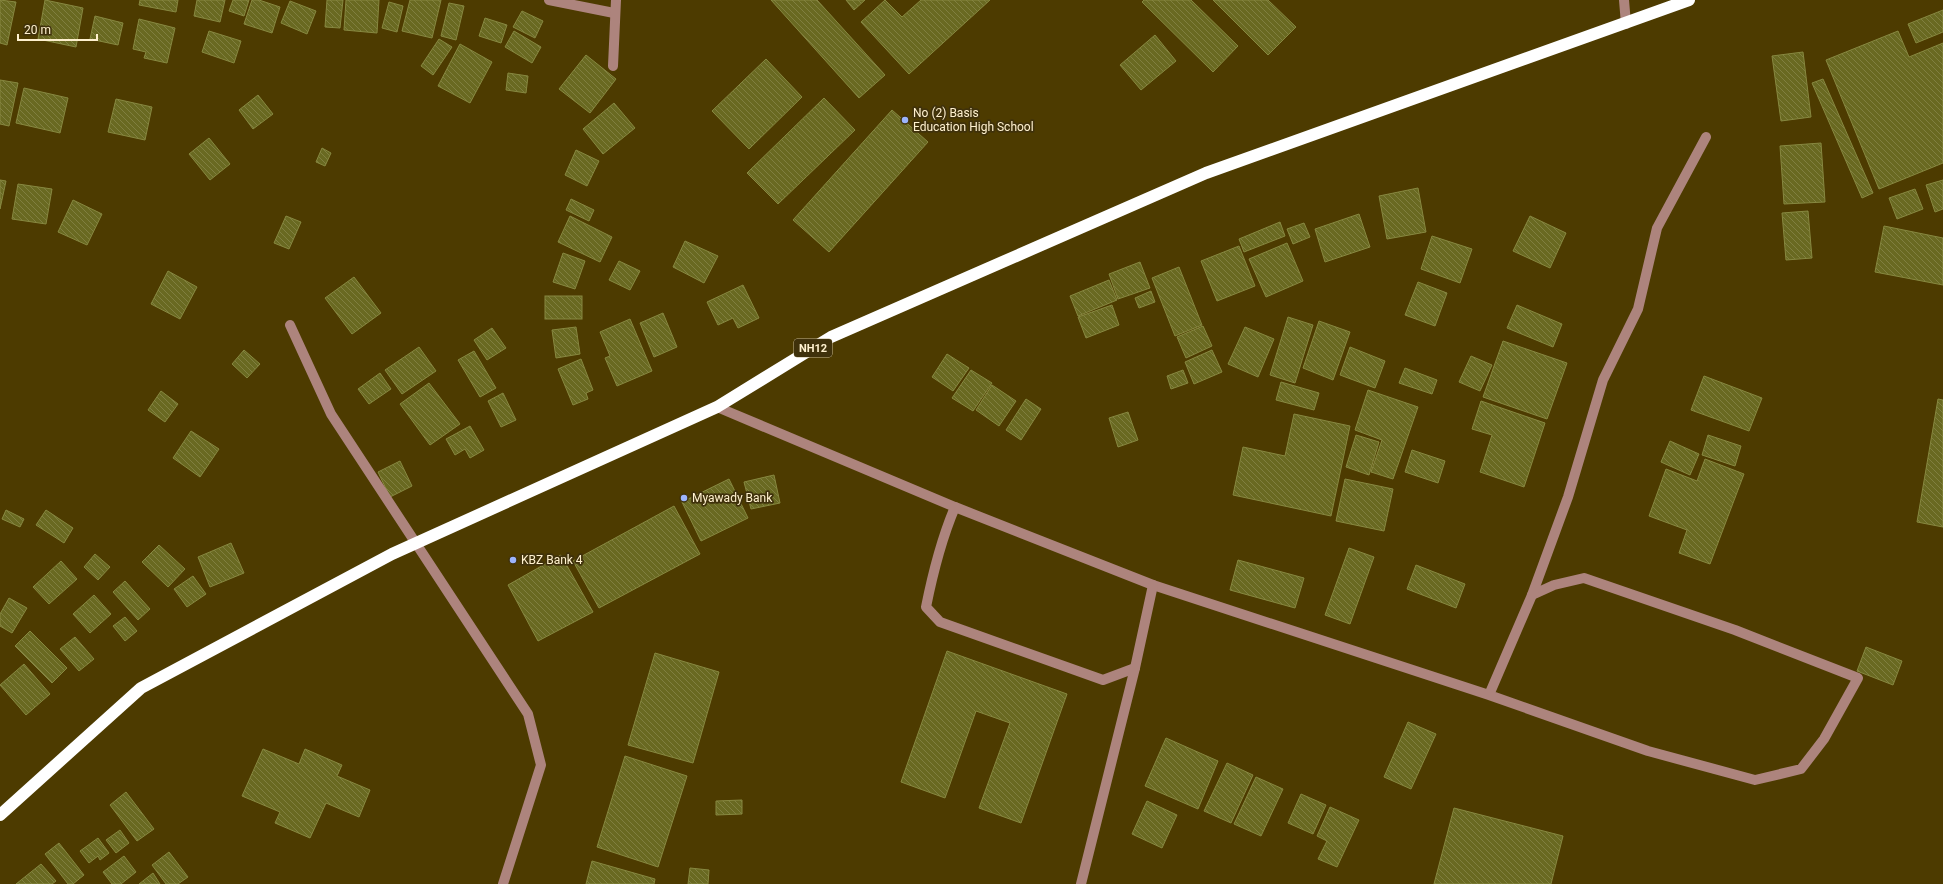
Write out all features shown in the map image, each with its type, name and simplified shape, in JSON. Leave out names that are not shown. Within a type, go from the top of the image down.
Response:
[{"type":"highway","name":"NH12","points":[[0,815],[141,688],[392,554],[717,407],[832,337],[1206,173],[1626,24],[1689,0]]},
{"type":"street","points":[[549,0],[614,13]]},
{"type":"street","points":[[613,66],[614,13],[616,0]]},
{"type":"street","points":[[1624,0],[1626,24]]},
{"type":"street","points":[[1489,695],[1532,595],[1568,497],[1603,380],[1638,309],[1657,228],[1706,137]]},
{"type":"street","points":[[290,325],[331,414],[528,714],[541,765],[503,884]]},
{"type":"street","points":[[717,407],[955,507],[1153,585],[1489,695],[1648,751],[1755,780],[1801,769],[1824,739],[1858,678],[1735,630],[1584,578],[1554,585],[1532,595]]},
{"type":"street","points":[[955,507],[945,529],[934,568],[926,607],[940,622],[1103,680],[1135,668]]},
{"type":"street","points":[[1081,884],[1135,668],[1153,585]]},
{"type":"building","points":[[0,0],[16,2],[7,45],[0,43]]},
{"type":"building","points":[[45,0],[83,8],[76,47],[38,39]]},
{"type":"building","points":[[140,0],[178,0],[176,12],[139,5]]},
{"type":"building","points":[[197,0],[225,0],[220,22],[194,16]]},
{"type":"building","points":[[233,0],[249,0],[244,16],[229,11]]},
{"type":"building","points":[[252,0],[259,0],[280,7],[272,33],[244,24]]},
{"type":"building","points":[[327,0],[343,0],[340,28],[325,27]]},
{"type":"building","points":[[346,0],[379,0],[377,33],[344,30]]},
{"type":"building","points":[[410,0],[441,0],[432,38],[402,31]]},
{"type":"building","points":[[771,0],[817,0],[885,75],[859,98]]},
{"type":"building","points":[[846,0],[865,0],[854,10]]},
{"type":"building","points":[[885,0],[902,17],[921,0],[990,0],[909,74],[861,22]]},
{"type":"building","points":[[1144,0],[1191,0],[1238,46],[1213,72],[1142,2]]},
{"type":"building","points":[[1213,0],[1268,0],[1296,27],[1268,55]]},
{"type":"building","points":[[290,1],[316,11],[307,34],[281,23]]},
{"type":"building","points":[[389,2],[403,6],[397,32],[382,28]]},
{"type":"building","points":[[449,3],[464,6],[456,40],[441,36]]},
{"type":"building","points":[[1943,10],[1943,32],[1916,43],[1908,24]]},
{"type":"building","points":[[522,11],[543,21],[535,38],[513,27]]},
{"type":"building","points":[[95,16],[123,23],[118,45],[90,39]]},
{"type":"building","points":[[485,18],[507,25],[501,43],[479,36]]},
{"type":"building","points":[[139,19],[175,28],[167,63],[144,58],[146,52],[133,49]]},
{"type":"building","points":[[209,31],[241,41],[234,63],[202,52]]},
{"type":"building","points":[[514,31],[541,47],[532,63],[505,47]]},
{"type":"building","points":[[1898,31],[1909,57],[1943,43],[1943,163],[1879,189],[1826,60]]},
{"type":"building","points":[[1155,35],[1176,61],[1141,90],[1120,65]]},
{"type":"building","points":[[439,39],[452,47],[433,75],[421,66]]},
{"type":"building","points":[[460,44],[492,62],[470,103],[438,86]]},
{"type":"building","points":[[1803,52],[1811,117],[1781,121],[1772,56]]},
{"type":"building","points":[[586,55],[616,79],[590,113],[559,89]]},
{"type":"building","points":[[766,59],[802,97],[749,149],[712,111]]},
{"type":"building","points":[[508,73],[528,76],[526,93],[506,90]]},
{"type":"building","points":[[1823,79],[1873,193],[1862,198],[1812,83]]},
{"type":"building","points":[[0,80],[18,83],[9,126],[0,124]]},
{"type":"building","points":[[24,88],[68,98],[60,133],[16,123]]},
{"type":"building","points":[[258,95],[273,114],[253,129],[239,110]]},
{"type":"building","points":[[824,98],[855,130],[778,204],[747,173]]},
{"type":"building","points":[[116,99],[152,107],[145,140],[108,132]]},
{"type":"building","points":[[614,103],[635,128],[603,154],[583,129]]},
{"type":"building","points":[[892,110],[928,142],[829,252],[793,220]]},
{"type":"building","points":[[209,138],[230,164],[210,180],[189,154]]},
{"type":"building","points":[[1821,143],[1825,202],[1784,204],[1780,146]]},
{"type":"building","points":[[322,148],[331,153],[325,166],[316,162]]},
{"type":"building","points":[[576,150],[599,161],[587,186],[565,175]]},
{"type":"building","points":[[0,180],[6,181],[0,209]]},
{"type":"building","points":[[1943,180],[1943,209],[1935,212],[1926,185]]},
{"type":"building","points":[[18,184],[52,189],[46,224],[12,219]]},
{"type":"building","points":[[1418,188],[1426,232],[1387,239],[1379,196]]},
{"type":"building","points":[[1915,189],[1923,209],[1897,219],[1889,198]]},
{"type":"building","points":[[571,199],[594,210],[589,221],[566,210]]},
{"type":"building","points":[[73,200],[102,214],[87,245],[58,232]]},
{"type":"building","points":[[1808,211],[1812,258],[1786,260],[1782,213]]},
{"type":"building","points":[[1359,214],[1370,247],[1325,262],[1315,229]]},
{"type":"building","points":[[286,216],[301,222],[289,249],[274,243]]},
{"type":"building","points":[[570,216],[612,237],[600,262],[558,242]]},
{"type":"building","points":[[1530,216],[1566,233],[1550,268],[1513,251]]},
{"type":"building","points":[[1280,222],[1285,236],[1244,252],[1239,239]]},
{"type":"building","points":[[1304,223],[1310,237],[1293,244],[1287,229]]},
{"type":"building","points":[[1884,226],[1943,238],[1943,285],[1875,272]]},
{"type":"building","points":[[1432,236],[1472,249],[1460,283],[1421,269]]},
{"type":"building","points":[[685,241],[718,256],[704,283],[673,267]]},
{"type":"building","points":[[1287,243],[1303,281],[1266,297],[1249,259]]},
{"type":"building","points":[[1239,246],[1255,286],[1217,301],[1201,261]]},
{"type":"building","points":[[563,253],[585,261],[575,289],[553,282]]},
{"type":"building","points":[[619,261],[640,271],[630,290],[609,280]]},
{"type":"building","points":[[1140,262],[1150,288],[1118,299],[1109,274]]},
{"type":"building","points":[[1179,267],[1202,325],[1175,336],[1152,278]]},
{"type":"building","points":[[168,271],[197,287],[180,319],[151,304]]},
{"type":"building","points":[[354,277],[381,313],[352,334],[325,298]]},
{"type":"building","points":[[1109,280],[1117,300],[1078,316],[1070,296]]},
{"type":"building","points":[[1418,282],[1447,293],[1435,326],[1405,315]]},
{"type":"building","points":[[743,285],[759,318],[738,328],[733,318],[718,325],[707,302]]},
{"type":"building","points":[[1151,291],[1155,302],[1139,308],[1135,298]]},
{"type":"building","points":[[545,296],[582,296],[582,319],[545,319]]},
{"type":"building","points":[[1112,305],[1119,325],[1086,338],[1078,317]]},
{"type":"building","points":[[1517,305],[1562,324],[1553,347],[1507,328]]},
{"type":"building","points":[[663,313],[677,347],[654,357],[640,323]]},
{"type":"building","points":[[1288,317],[1313,325],[1295,383],[1270,375]]},
{"type":"building","points":[[630,319],[652,371],[617,386],[605,358],[610,356],[600,332]]},
{"type":"building","points":[[1319,321],[1350,332],[1333,380],[1303,368]]},
{"type":"building","points":[[1203,326],[1212,346],[1186,358],[1177,337]]},
{"type":"building","points":[[576,327],[580,354],[556,358],[552,330]]},
{"type":"building","points":[[1245,327],[1274,339],[1258,377],[1228,364]]},
{"type":"building","points":[[492,328],[506,348],[487,360],[474,340]]},
{"type":"building","points":[[1503,341],[1567,363],[1547,419],[1483,397]]},
{"type":"building","points":[[419,347],[436,371],[402,394],[385,370]]},
{"type":"building","points":[[1350,347],[1385,361],[1375,388],[1340,375]]},
{"type":"building","points":[[244,350],[260,364],[247,378],[232,364]]},
{"type":"building","points":[[1212,350],[1222,372],[1194,384],[1185,362]]},
{"type":"building","points":[[474,351],[496,388],[480,397],[458,360]]},
{"type":"building","points":[[947,354],[969,368],[953,391],[932,377]]},
{"type":"building","points":[[1471,356],[1492,365],[1480,391],[1459,382]]},
{"type":"building","points":[[581,359],[593,390],[586,393],[588,399],[573,405],[558,369]]},
{"type":"building","points":[[1405,368],[1437,380],[1432,394],[1399,383]]},
{"type":"building","points":[[971,370],[992,383],[973,411],[952,398]]},
{"type":"building","points":[[1183,370],[1188,383],[1171,389],[1167,376]]},
{"type":"building","points":[[380,373],[391,389],[369,404],[358,389]]},
{"type":"building","points":[[1704,376],[1762,398],[1749,431],[1691,410]]},
{"type":"building","points":[[1281,382],[1319,393],[1314,410],[1276,400]]},
{"type":"building","points":[[429,383],[460,424],[430,445],[400,404]]},
{"type":"building","points":[[992,385],[1016,401],[999,426],[976,410]]},
{"type":"building","points":[[1368,390],[1418,407],[1393,479],[1371,472],[1382,440],[1355,430]]},
{"type":"building","points":[[161,391],[178,404],[165,422],[148,410]]},
{"type":"building","points":[[503,393],[516,420],[501,427],[488,401]]},
{"type":"building","points":[[1026,399],[1041,409],[1021,440],[1006,430]]},
{"type":"building","points":[[1938,399],[1943,400],[1943,527],[1917,522]]},
{"type":"building","points":[[1481,401],[1545,423],[1524,487],[1480,472],[1492,435],[1472,429]]},
{"type":"building","points":[[1128,412],[1138,440],[1118,447],[1109,418]]},
{"type":"building","points":[[1294,414],[1350,426],[1331,516],[1233,495],[1243,447],[1285,456]]},
{"type":"building","points":[[470,426],[484,450],[470,458],[465,449],[455,455],[446,439]]},
{"type":"building","points":[[191,431],[219,449],[200,477],[173,458]]},
{"type":"building","points":[[1356,435],[1379,442],[1369,475],[1346,467]]},
{"type":"building","points":[[1708,435],[1741,446],[1735,466],[1702,455]]},
{"type":"building","points":[[1670,441],[1699,454],[1690,475],[1661,462]]},
{"type":"building","points":[[1412,450],[1445,461],[1438,483],[1405,472]]},
{"type":"building","points":[[1705,459],[1744,474],[1710,564],[1679,553],[1687,530],[1649,516],[1666,469],[1697,481]]},
{"type":"building","points":[[400,461],[412,486],[390,497],[378,472]]},
{"type":"building","points":[[774,475],[780,503],[751,509],[744,482]]},
{"type":"building","points":[[729,479],[748,518],[701,541],[682,502]]},
{"type":"building","points":[[1345,479],[1393,489],[1384,531],[1336,521]]},
{"type":"building","points":[[674,506],[700,554],[599,608],[573,561]]},
{"type":"building","points":[[6,510],[24,519],[20,527],[2,519]]},
{"type":"building","points":[[46,510],[73,528],[64,543],[36,525]]},
{"type":"building","points":[[231,543],[244,573],[210,587],[198,557]]},
{"type":"building","points":[[159,545],[185,569],[168,587],[142,562]]},
{"type":"building","points":[[1349,548],[1374,557],[1350,624],[1325,615]]},
{"type":"building","points":[[95,554],[110,567],[98,580],[84,567]]},
{"type":"building","points":[[561,555],[593,612],[538,641],[508,585]]},
{"type":"building","points":[[1238,560],[1304,578],[1295,608],[1230,590]]},
{"type":"building","points":[[61,561],[77,579],[49,604],[33,587]]},
{"type":"building","points":[[1416,565],[1465,584],[1456,608],[1407,589]]},
{"type":"building","points":[[193,576],[206,594],[187,607],[174,589]]},
{"type":"building","points":[[125,581],[150,609],[138,620],[113,592]]},
{"type":"building","points":[[94,595],[111,614],[90,633],[73,614]]},
{"type":"building","points":[[9,598],[27,608],[12,633],[0,626],[0,614]]},
{"type":"building","points":[[125,617],[137,631],[125,641],[113,626]]},
{"type":"building","points":[[30,631],[67,668],[52,683],[15,646]]},
{"type":"building","points":[[75,637],[94,659],[79,671],[60,649]]},
{"type":"building","points":[[1866,647],[1902,661],[1893,685],[1857,671]]},
{"type":"building","points":[[947,651],[1067,694],[1021,823],[979,808],[1010,723],[976,711],[945,798],[901,782]]},
{"type":"building","points":[[655,653],[719,672],[693,763],[628,745]]},
{"type":"building","points":[[24,664],[50,694],[26,715],[0,685]]},
{"type":"building","points":[[1408,722],[1436,734],[1411,789],[1384,777]]},
{"type":"building","points":[[1166,738],[1218,761],[1198,809],[1145,786]]},
{"type":"building","points":[[263,749],[299,764],[305,749],[342,765],[337,776],[370,790],[359,817],[326,803],[310,838],[275,823],[280,812],[242,796]]},
{"type":"building","points":[[625,756],[687,776],[658,867],[597,847]]},
{"type":"building","points":[[1227,763],[1253,775],[1231,823],[1204,811]]},
{"type":"building","points":[[1256,777],[1283,789],[1261,836],[1234,824]]},
{"type":"building","points":[[126,792],[154,829],[137,841],[110,805]]},
{"type":"building","points":[[1301,794],[1326,805],[1313,834],[1288,823]]},
{"type":"building","points":[[742,800],[742,814],[716,815],[716,801]]},
{"type":"building","points":[[1147,801],[1177,815],[1162,848],[1132,834]]},
{"type":"building","points":[[1330,807],[1359,820],[1337,867],[1318,859],[1327,841],[1317,836]]},
{"type":"building","points":[[1454,808],[1563,836],[1551,884],[1434,884]]},
{"type":"building","points":[[120,830],[129,843],[116,853],[106,840]]},
{"type":"building","points":[[98,838],[109,853],[100,860],[98,856],[89,863],[80,851]]},
{"type":"building","points":[[59,843],[84,875],[73,884],[68,884],[45,854]]},
{"type":"building","points":[[169,852],[188,877],[178,884],[166,884],[152,865]]},
{"type":"building","points":[[124,856],[136,872],[121,884],[112,884],[103,872]]},
{"type":"building","points":[[592,861],[655,879],[654,884],[586,884]]},
{"type":"building","points":[[41,864],[56,881],[52,884],[16,884]]},
{"type":"building","points":[[690,868],[709,870],[708,884],[688,884]]},
{"type":"building","points":[[153,873],[160,884],[139,884]]},
{"type":"place","name":"No (2) Basis Education High School","points":[[905,120]]},
{"type":"place","name":"Myawady Bank","points":[[684,498]]},
{"type":"place","name":"KBZ Bank 4","points":[[513,560]]}]
